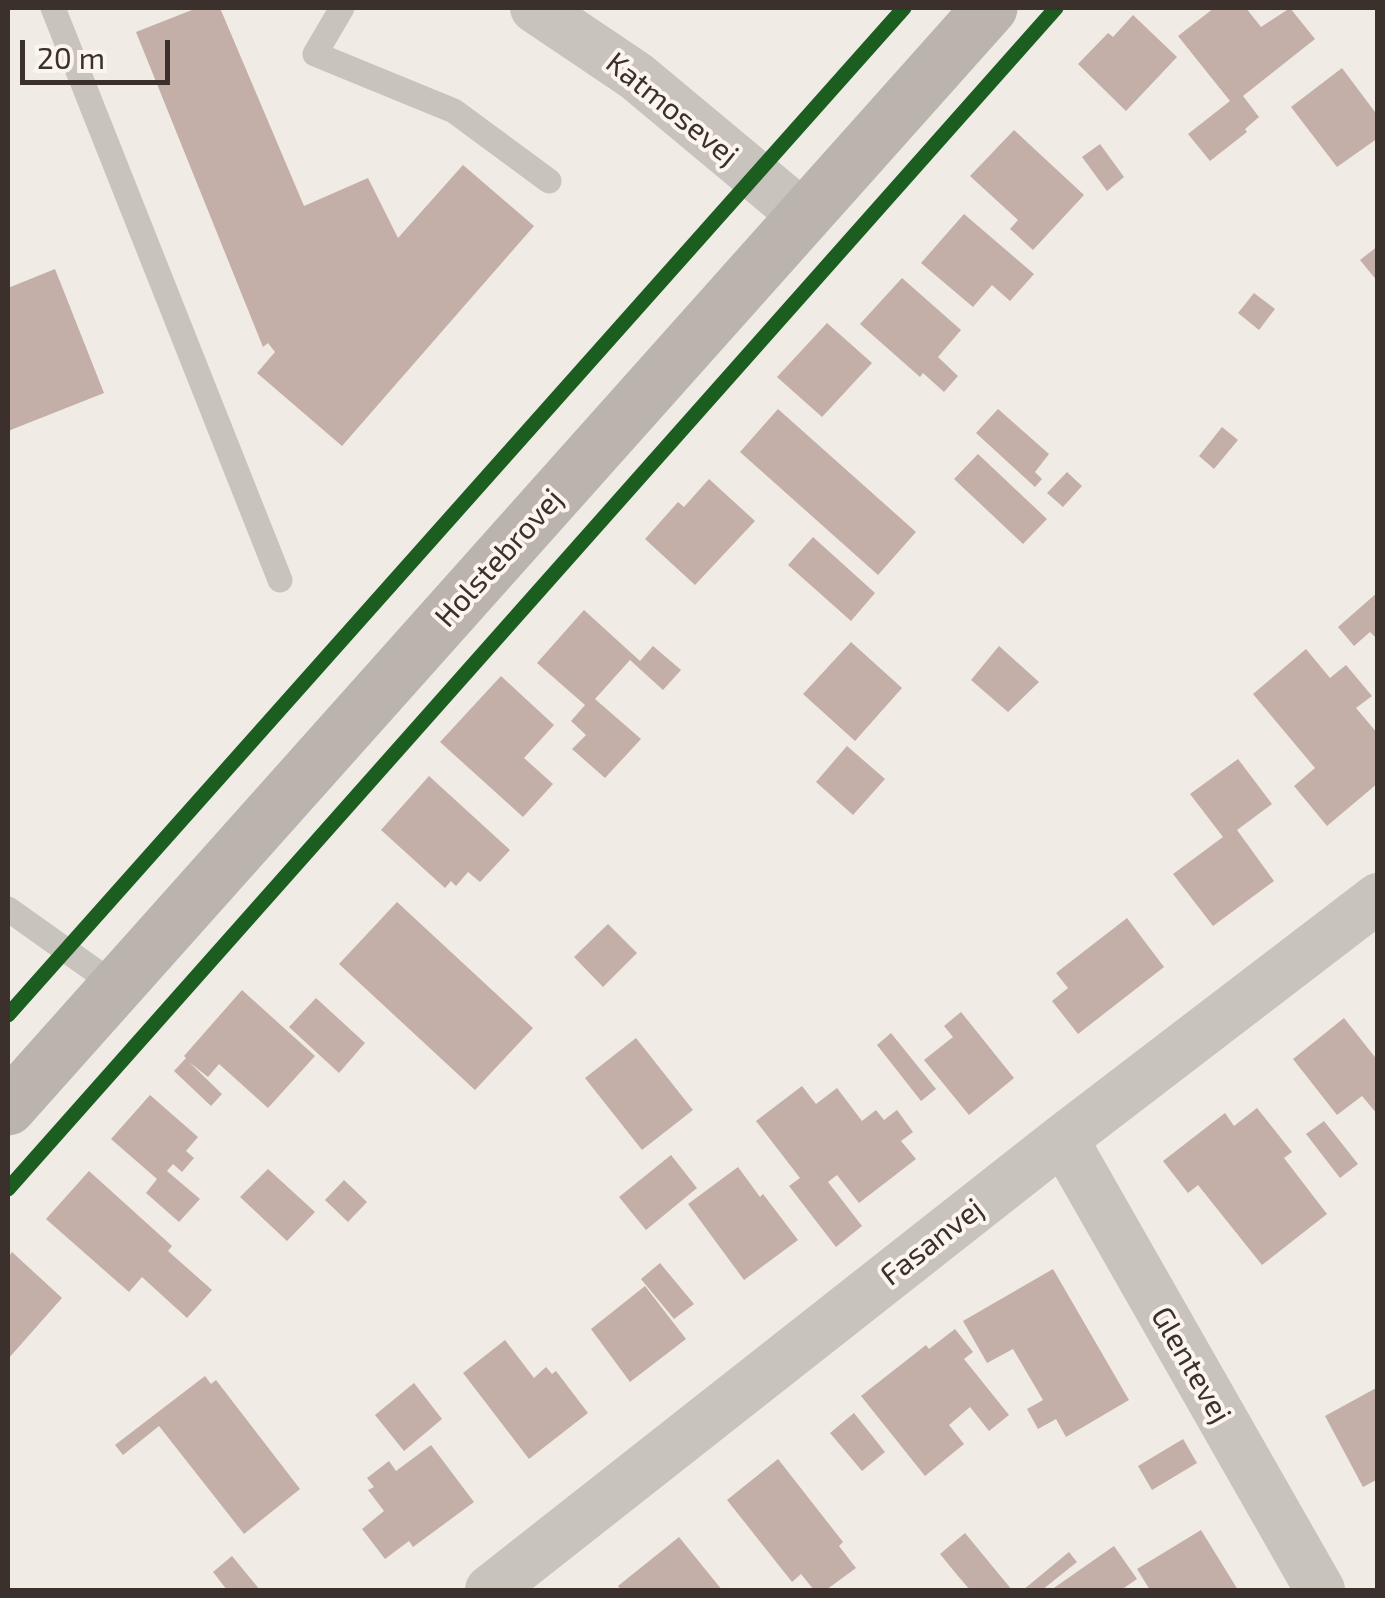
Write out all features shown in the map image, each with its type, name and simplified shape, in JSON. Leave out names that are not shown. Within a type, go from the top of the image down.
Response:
[{"type":"street","name":"Katmosevej","points":[[535,8],[636,76],[804,216]]},
{"type":"street","name":"Holstebrovej","points":[[8,1108],[990,8]]},
{"type":"street","name":"Fasanvej","points":[[490,1590],[1063,1139],[1378,898]]},
{"type":"street","name":"Glentevej","points":[[1063,1139],[1320,1590]]},
{"type":"lane","points":[[53,8],[280,580]]},
{"type":"lane","points":[[342,8],[314,54],[454,111],[548,180]]},
{"type":"lane","points":[[8,909],[116,985]]},
{"type":"building","points":[[197,8],[220,8],[304,206],[368,178],[398,238],[463,165],[534,226],[342,446],[257,373],[275,352],[268,343],[263,347],[136,32]]},
{"type":"building","points":[[1214,8],[1246,8],[1261,27],[1290,8],[1315,39],[1243,96],[1259,117],[1245,129],[1247,132],[1210,161],[1188,134],[1230,101],[1178,36]]},
{"type":"building","points":[[1133,15],[1177,57],[1126,111],[1078,64],[1108,33],[1113,37]]},
{"type":"building","points":[[1342,68],[1378,116],[1378,138],[1337,167],[1291,107]]},
{"type":"building","points":[[1014,130],[1084,195],[1033,250],[1010,229],[1018,220],[970,176]]},
{"type":"building","points":[[1100,144],[1124,177],[1107,191],[1082,157]]},
{"type":"building","points":[[964,214],[1034,274],[1010,301],[992,285],[973,307],[921,263]]},
{"type":"building","points":[[1378,246],[1378,282],[1360,260]]},
{"type":"building","points":[[55,269],[104,393],[8,431],[8,288]]},
{"type":"building","points":[[902,278],[961,330],[938,357],[958,376],[944,392],[923,373],[920,377],[860,324]]},
{"type":"building","points":[[1254,293],[1275,309],[1259,330],[1238,313]]},
{"type":"building","points":[[827,323],[872,363],[822,417],[777,377]]},
{"type":"building","points":[[778,409],[916,532],[878,575],[740,452]]},
{"type":"building","points":[[998,409],[1049,454],[1035,472],[1042,479],[1035,487],[976,433]]},
{"type":"building","points":[[1222,427],[1238,440],[1214,469],[1199,456]]},
{"type":"building","points":[[978,454],[1047,519],[1023,544],[954,479]]},
{"type":"building","points":[[1067,472],[1082,486],[1063,507],[1047,493]]},
{"type":"building","points":[[709,479],[755,521],[695,585],[645,539],[678,502],[684,507]]},
{"type":"building","points":[[813,537],[875,593],[851,621],[788,565]]},
{"type":"building","points":[[1378,592],[1378,640],[1370,632],[1354,646],[1338,627]]},
{"type":"building","points":[[584,610],[640,661],[653,646],[681,670],[663,690],[630,660],[595,699],[641,739],[605,778],[572,749],[586,735],[571,721],[585,705],[537,663]]},
{"type":"building","points":[[851,642],[902,688],[855,741],[803,694]]},
{"type":"building","points":[[999,646],[1039,682],[1008,712],[971,680]]},
{"type":"building","points":[[1306,649],[1330,678],[1346,665],[1372,696],[1356,708],[1378,734],[1378,783],[1327,826],[1294,786],[1315,768],[1253,694]]},
{"type":"building","points":[[501,676],[554,725],[524,758],[553,784],[523,817],[440,742]]},
{"type":"building","points":[[847,746],[885,779],[853,815],[816,782]]},
{"type":"building","points":[[1238,759],[1272,804],[1237,830],[1274,881],[1213,926],[1173,874],[1223,837],[1190,794]]},
{"type":"building","points":[[429,776],[510,850],[480,882],[468,872],[456,886],[451,881],[445,888],[381,830]]},
{"type":"building","points":[[397,902],[533,1028],[475,1090],[339,964]]},
{"type":"building","points":[[1127,918],[1164,967],[1078,1034],[1052,1001],[1068,988],[1056,973]]},
{"type":"building","points":[[608,924],[637,953],[603,987],[574,957]]},
{"type":"building","points":[[242,990],[315,1056],[268,1108],[219,1064],[208,1077],[189,1062],[222,1094],[211,1106],[174,1071]]},
{"type":"building","points":[[316,998],[365,1043],[339,1073],[289,1027]]},
{"type":"building","points":[[961,1012],[1014,1078],[969,1115],[924,1060],[953,1037],[944,1026]]},
{"type":"building","points":[[1344,1018],[1378,1061],[1378,1115],[1362,1096],[1337,1115],[1293,1059]]},
{"type":"building","points":[[891,1033],[936,1089],[921,1101],[877,1045]]},
{"type":"building","points":[[636,1038],[693,1110],[642,1150],[585,1078]]},
{"type":"building","points":[[802,1086],[816,1104],[837,1088],[862,1121],[876,1110],[884,1120],[897,1110],[913,1132],[901,1141],[916,1159],[859,1203],[837,1175],[828,1182],[862,1226],[836,1247],[789,1186],[800,1178],[756,1121]]},
{"type":"building","points":[[150,1095],[198,1137],[186,1151],[194,1158],[182,1172],[173,1164],[167,1171],[200,1199],[179,1222],[146,1193],[157,1179],[111,1139]]},
{"type":"building","points":[[1257,1108],[1292,1152],[1284,1158],[1327,1214],[1262,1265],[1198,1185],[1188,1193],[1163,1161],[1225,1113],[1234,1126]]},
{"type":"building","points":[[1324,1121],[1358,1164],[1340,1178],[1306,1134]]},
{"type":"building","points":[[671,1155],[697,1188],[646,1230],[619,1197]]},
{"type":"building","points":[[738,1167],[798,1240],[744,1280],[688,1204]]},
{"type":"building","points":[[268,1169],[315,1212],[287,1241],[240,1197]]},
{"type":"building","points":[[89,1171],[172,1246],[168,1251],[212,1290],[187,1318],[142,1277],[129,1292],[46,1219]]},
{"type":"building","points":[[344,1180],[367,1202],[348,1222],[325,1200]]},
{"type":"building","points":[[12,1252],[62,1298],[8,1359],[8,1258]]},
{"type":"building","points":[[660,1263],[694,1304],[674,1319],[641,1279]]},
{"type":"building","points":[[1053,1269],[1129,1400],[1066,1437],[1056,1419],[1038,1429],[1027,1409],[1043,1400],[1013,1349],[987,1363],[963,1321]]},
{"type":"building","points":[[645,1286],[686,1339],[630,1382],[591,1329]]},
{"type":"building","points":[[955,1329],[973,1352],[964,1359],[1009,1415],[989,1431],[970,1407],[949,1425],[964,1444],[925,1476],[861,1396],[926,1345],[929,1349]]},
{"type":"building","points":[[505,1340],[534,1378],[546,1367],[552,1374],[556,1371],[588,1413],[529,1459],[463,1373]]},
{"type":"building","points":[[205,1376],[211,1384],[216,1380],[300,1489],[244,1534],[159,1426],[123,1455],[115,1445]]},
{"type":"building","points":[[414,1383],[442,1419],[404,1451],[375,1415]]},
{"type":"building","points":[[1378,1387],[1378,1479],[1363,1487],[1325,1416]]},
{"type":"building","points":[[854,1413],[885,1452],[862,1471],[830,1433]]},
{"type":"building","points":[[1183,1439],[1197,1463],[1152,1490],[1138,1466]]},
{"type":"building","points":[[431,1445],[474,1502],[413,1547],[409,1541],[385,1559],[362,1529],[384,1511],[368,1490],[374,1487],[367,1478],[389,1461],[396,1471]]},
{"type":"building","points":[[778,1459],[843,1542],[839,1546],[856,1568],[826,1590],[814,1590],[801,1574],[792,1582],[727,1500]]},
{"type":"building","points":[[1201,1530],[1238,1590],[1150,1590],[1137,1569]]},
{"type":"building","points":[[965,1533],[1012,1590],[970,1590],[958,1576],[940,1554]]},
{"type":"building","points":[[679,1537],[722,1590],[621,1590],[618,1586]]},
{"type":"building","points":[[1114,1546],[1137,1579],[1121,1590],[1051,1590]]},
{"type":"building","points":[[1069,1552],[1077,1562],[1042,1590],[1023,1590]]},
{"type":"building","points":[[232,1556],[260,1590],[227,1590],[213,1572]]},
{"type":"cycle path","points":[[8,1015],[904,8]]},
{"type":"cycle path","points":[[8,1189],[1056,8]]}]
